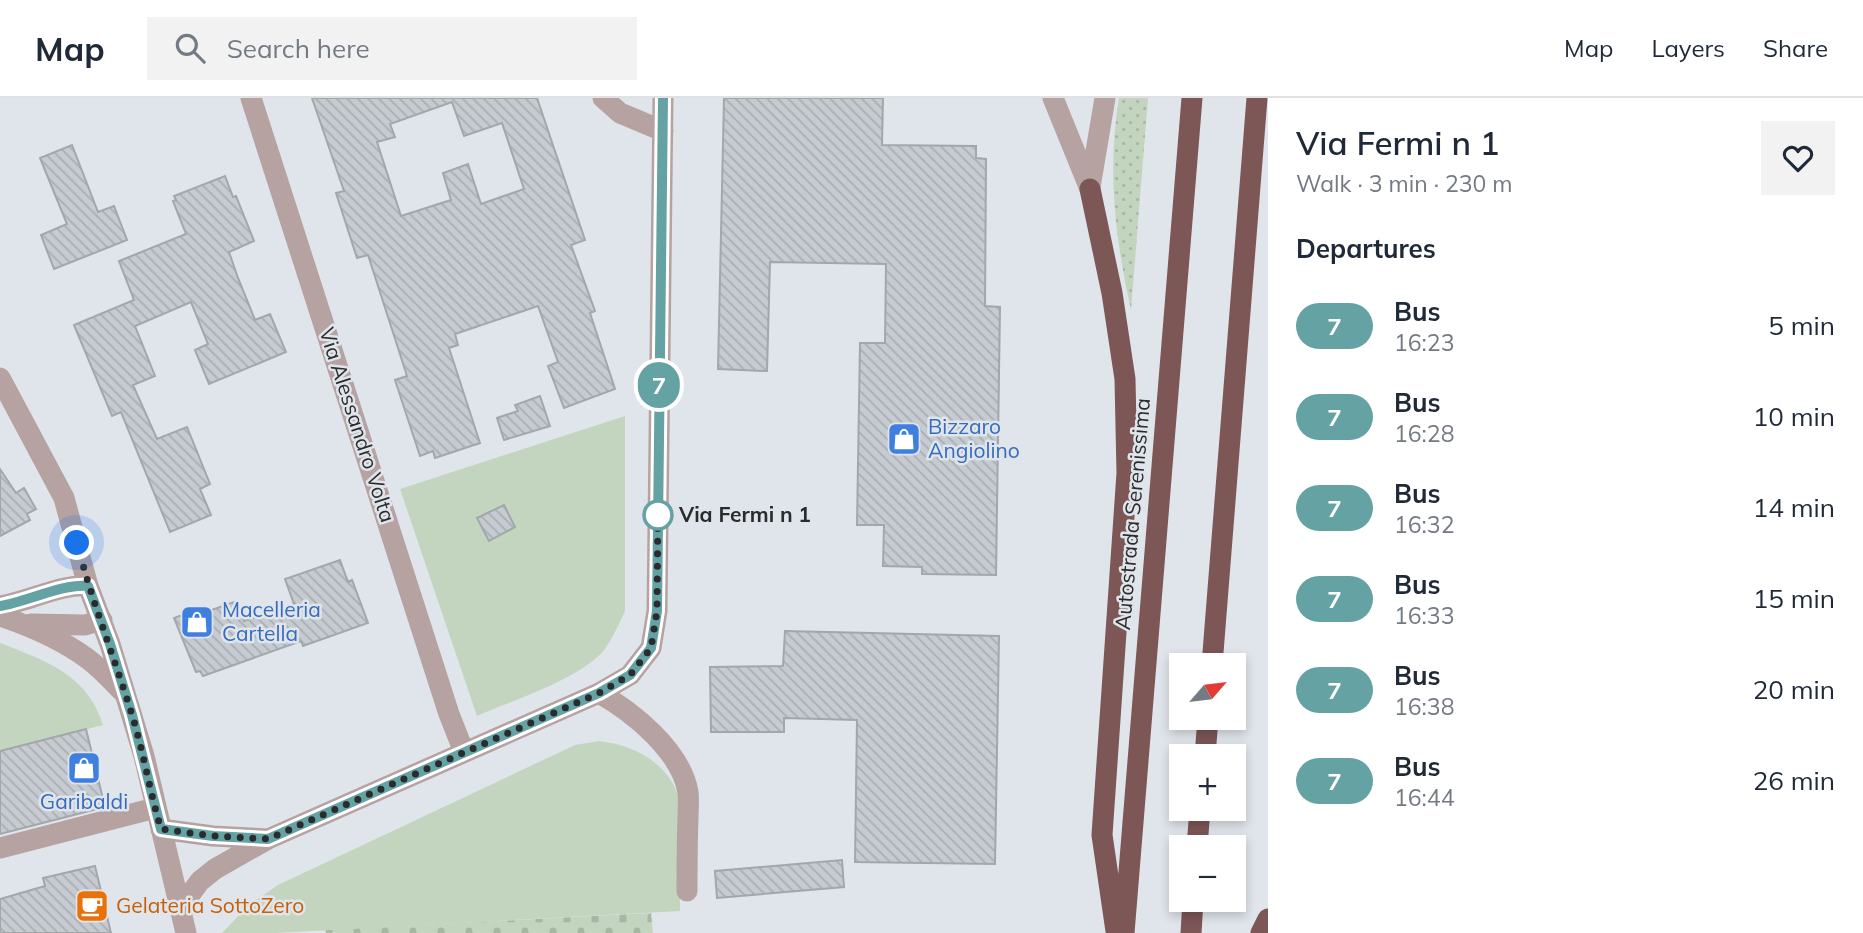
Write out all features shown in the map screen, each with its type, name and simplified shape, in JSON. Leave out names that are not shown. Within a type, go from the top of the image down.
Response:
[{"type":"highway","name":"Autostrada Serenissima","points":[[1124,933],[1192,98]]},
{"type":"highway","points":[[1213,653],[1257,98]]},
{"type":"highway","points":[[1090,190],[1112,293],[1125,379],[1127,473],[1102,835],[1116,933]]},
{"type":"highway","points":[[1191,933],[1192,912]]},
{"type":"highway","points":[[1261,933],[1268,919]]},
{"type":"street","name":"Via Alessandro Volta","points":[[251,98],[464,752]]},
{"type":"street","points":[[603,98],[620,113],[663,131]]},
{"type":"street","points":[[180,908],[200,881],[215,869],[268,839],[599,693],[630,675],[651,648],[657,611],[663,98]]},
{"type":"street","points":[[1053,98],[1090,190]]},
{"type":"street","points":[[1090,190],[1105,98]]},
{"type":"street","points":[[0,378],[64,498],[88,586],[102,620],[144,756],[186,933]]},
{"type":"street","points":[[0,606],[19,603],[69,587],[88,586]]},
{"type":"street","points":[[0,616],[26,624],[90,660],[125,694]]},
{"type":"street","points":[[26,624],[85,625],[102,620]]},
{"type":"street","points":[[599,693],[623,706],[649,730],[672,757],[682,774],[688,792],[687,891]]},
{"type":"street","points":[[0,848],[155,808]]},
{"type":"street","points":[[161,829],[213,836],[268,839]]},
{"type":"green space","points":[[1119,98],[1148,98],[1131,310],[1114,204],[1115,125]]},
{"type":"green space","points":[[625,416],[625,611],[618,626],[605,649],[580,670],[546,688],[477,716],[400,489]]},
{"type":"green space","points":[[0,643],[49,663],[76,681],[87,693],[103,725],[0,751]]},
{"type":"green space","points":[[599,741],[625,747],[648,757],[674,785],[681,811],[680,911],[276,933],[222,933],[249,905],[278,885],[575,745]]},
{"type":"green space","points":[[651,913],[653,933],[326,933],[325,930]]},
{"type":"building","points":[[312,98],[537,98],[585,240],[571,245],[595,311],[590,313],[615,389],[564,408],[548,366],[558,362],[538,306],[455,334],[458,345],[449,348],[480,443],[435,458],[433,451],[420,456],[395,380],[407,376],[368,255],[357,258],[336,193],[344,191]],"holes":[[[452,102],[464,136],[502,123],[524,189],[481,204],[468,164],[443,173],[451,200],[401,216],[377,142],[395,137],[390,124]]]},
{"type":"building","points":[[724,98],[883,98],[882,145],[976,146],[976,158],[986,159],[985,306],[1000,307],[996,575],[922,574],[922,567],[883,566],[884,525],[857,525],[860,343],[885,343],[886,264],[770,262],[767,371],[718,369]]},
{"type":"building","points":[[72,145],[98,212],[114,206],[127,240],[54,269],[41,235],[67,224],[40,158]]},
{"type":"building","points":[[225,176],[254,241],[229,252],[238,278],[255,320],[270,314],[286,352],[209,384],[195,350],[208,344],[191,302],[135,326],[155,376],[133,385],[157,439],[187,427],[210,484],[200,489],[211,515],[170,532],[121,412],[112,416],[74,325],[134,300],[119,261],[186,234],[173,201],[176,200],[174,196]]},
{"type":"building","points":[[540,396],[550,426],[504,440],[497,418],[518,411],[515,405]]},
{"type":"building","points":[[0,469],[16,493],[24,488],[36,509],[27,514],[30,520],[0,536]]},
{"type":"building","points":[[504,505],[515,527],[489,541],[477,518]]},
{"type":"building","points":[[340,560],[348,582],[352,580],[368,623],[303,646],[301,641],[203,676],[200,671],[196,672],[174,618],[204,607],[206,612],[237,601],[244,621],[269,613],[294,604],[285,579]]},
{"type":"building","points":[[785,631],[999,636],[995,864],[855,862],[857,720],[784,718],[784,732],[711,732],[710,667],[783,666]]},
{"type":"building","points":[[86,729],[105,807],[0,834],[0,751]]},
{"type":"building","points":[[842,860],[844,887],[717,898],[715,871]]},
{"type":"building","points":[[95,866],[111,933],[0,933],[0,899],[45,886],[43,878]]},
{"type":"bus line","name":"7","points":[[0,606],[19,603],[69,587],[88,586],[102,620],[132,715],[161,829],[213,836],[268,839],[599,693],[630,675],[651,648],[657,611],[663,98]]},
{"type":"place","name":"Bizzaro Angiolino","points":[[904,439]]},
{"type":"place","name":"Via Fermi n 1","points":[[658,515]]},
{"type":"place","name":"Macelleria Cartella","points":[[197,622]]},
{"type":"place","name":"Garibaldi","points":[[84,768]]},
{"type":"place","name":"Gelateria SottoZero","points":[[92,906]]},
{"type":"route","points":[[77,543],[88,586],[102,620],[132,715],[161,829],[213,836],[268,839],[599,693],[630,675],[651,648],[657,611],[658,504],[658,515]]}]
